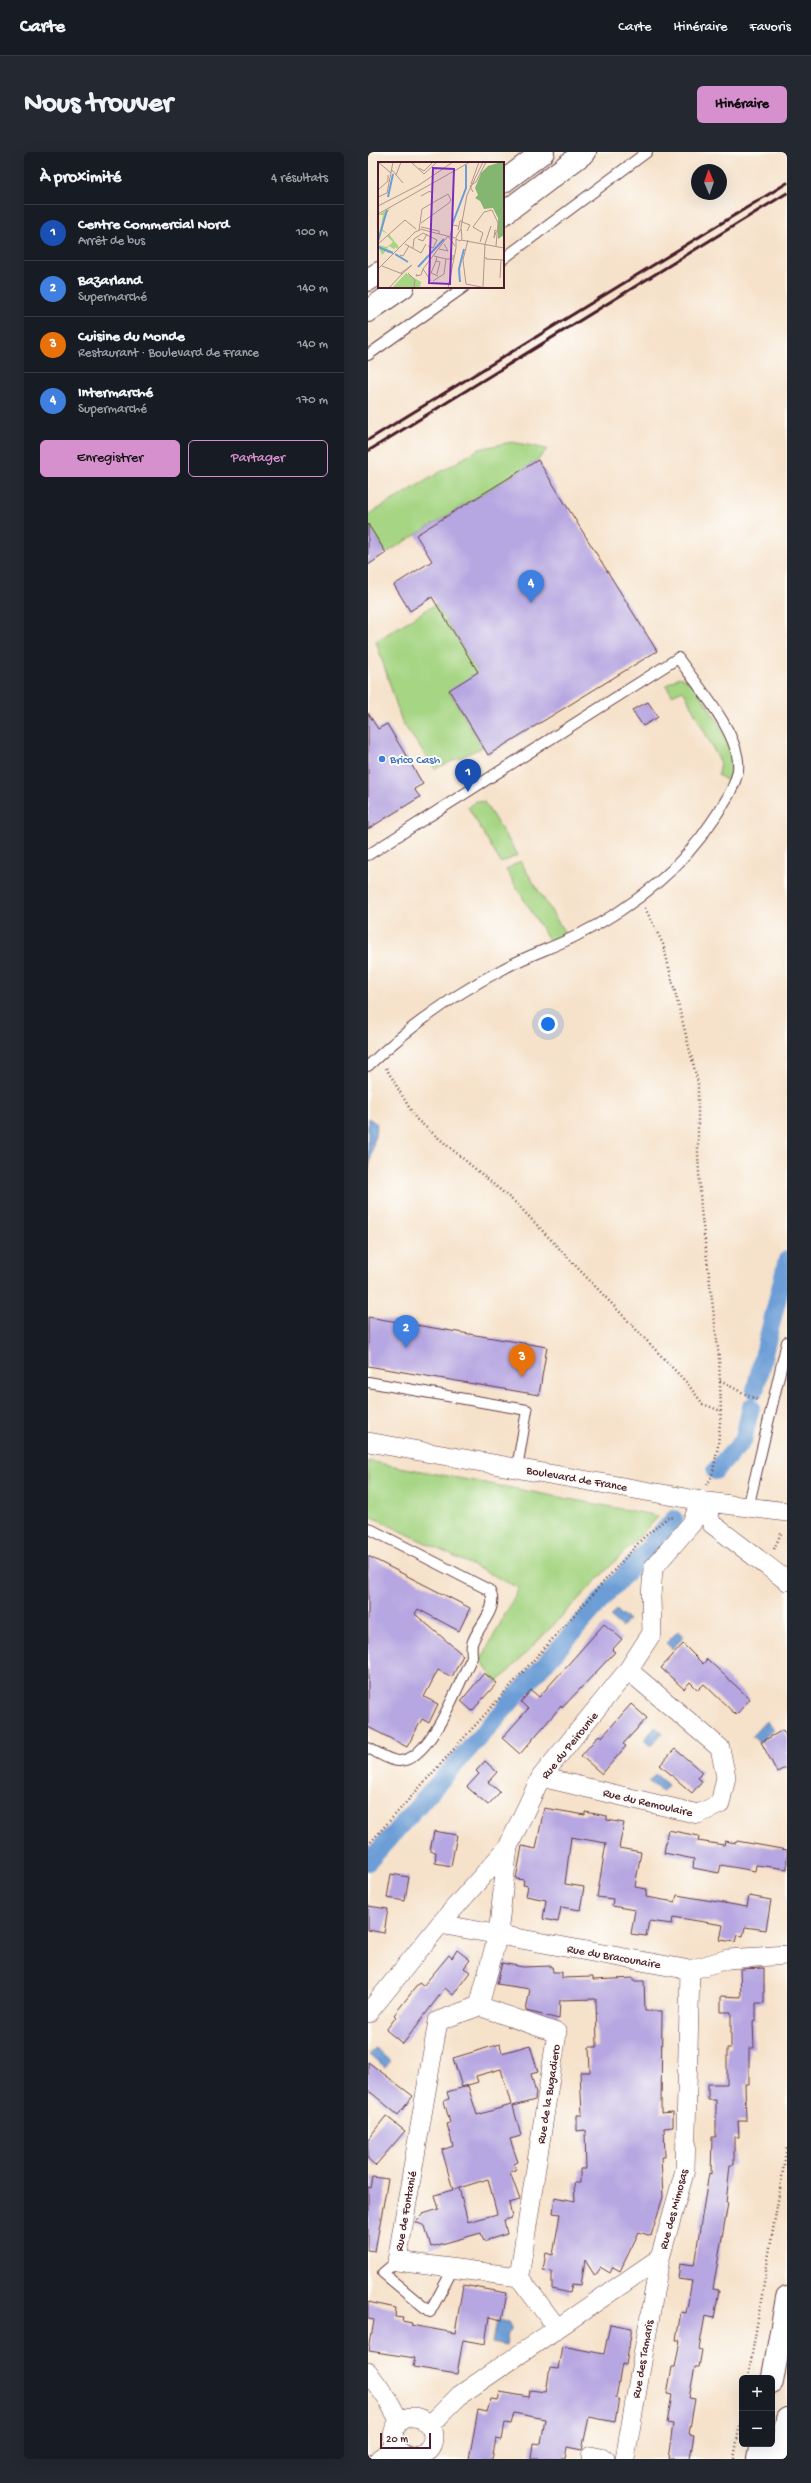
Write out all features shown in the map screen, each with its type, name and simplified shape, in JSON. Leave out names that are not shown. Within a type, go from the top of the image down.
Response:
[{"type":"main road","points":[[504,181],[543,152]]},
{"type":"main road","points":[[504,213],[585,152]]},
{"type":"main road","points":[[368,280],[378,274]]},
{"type":"main road","points":[[368,311],[402,288]]},
{"type":"main road","points":[[773,2375],[787,2298]]},
{"type":"main road","points":[[780,2459],[787,2419]]},
{"type":"main road","points":[[758,2459],[760,2447]]},
{"type":"street","name":"Boulevard de France","points":[[368,1442],[705,1501],[748,1508],[787,1512]]},
{"type":"street","name":"Rue du Peirounie","points":[[368,2013],[440,1924],[508,1847],[541,1777],[628,1670],[652,1632],[651,1597],[653,1568],[692,1523],[705,1501]]},
{"type":"street","points":[[705,1501],[712,1524],[787,1581]]},
{"type":"street","name":"Rue du Remoulaire","points":[[541,1777],[698,1814],[720,1804],[726,1777],[720,1748],[628,1670]]},
{"type":"street","points":[[479,2006],[498,1934],[508,1847]]},
{"type":"street","name":"Rue du Bracounaire","points":[[440,1924],[690,1970],[728,1959],[787,1955]]},
{"type":"street","name":"Rue des Mimosas","points":[[429,2426],[460,2395],[660,2258],[685,2170],[690,1970]]},
{"type":"street","name":"Rue de Fontanié","points":[[479,2006],[438,2022],[397,2261],[518,2278]]},
{"type":"street","name":"Rue de la Bugadiero","points":[[479,2006],[557,2033],[518,2278]]},
{"type":"street","name":"Rue des Tamaris","points":[[625,2459],[660,2258]]},
{"type":"street","points":[[518,2278],[557,2328]]},
{"type":"street","points":[[368,2372],[388,2400],[400,2422]]},
{"type":"street","points":[[412,2417],[419,2418],[429,2426],[432,2443],[428,2456],[413,2457],[400,2452],[396,2447],[394,2431],[400,2422],[412,2417]]},
{"type":"street","points":[[379,2459],[396,2447]]},
{"type":"lane","points":[[504,258],[647,152]]},
{"type":"lane","points":[[368,355],[463,288]]},
{"type":"lane","points":[[368,856],[678,658],[732,735],[738,770],[727,799],[699,841],[655,886],[617,914],[576,936],[504,968],[451,999],[414,1025],[368,1066]]},
{"type":"lane","points":[[748,1508],[787,1342]]},
{"type":"lane","points":[[368,1382],[527,1410],[517,1468]]},
{"type":"lane","points":[[368,1528],[489,1590],[493,1600],[472,1644],[472,1656],[432,1736],[414,1757],[405,1760],[391,1760],[368,1748]]},
{"type":"lane","points":[[397,2261],[383,2274],[430,2312],[453,2268]]},
{"type":"path","points":[[643,905],[663,944],[698,1083],[698,1155],[701,1210],[714,1303],[719,1357],[721,1411],[718,1446],[705,1501]]},
{"type":"path","points":[[379,1055],[416,1119],[517,1204],[694,1391],[703,1404],[721,1411]]},
{"type":"path","points":[[719,1380],[771,1408]]},
{"type":"path","points":[[368,1845],[642,1540],[667,1518],[673,1517],[692,1523]]},
{"type":"path","points":[[749,2375],[787,2147]]},
{"type":"path","points":[[734,2459],[739,2430]]},
{"type":"green space","points":[[512,442],[547,449],[538,460],[386,553],[372,530],[368,532],[368,515],[479,449]]},
{"type":"green space","points":[[436,604],[478,672],[449,691],[483,747],[435,769],[402,722],[376,641]]},
{"type":"green space","points":[[679,677],[693,683],[724,731],[732,760],[732,780],[728,781],[718,775],[720,762],[683,690],[672,695],[666,685]]},
{"type":"green space","points":[[476,801],[484,802],[518,855],[501,863],[468,807]]},
{"type":"green space","points":[[520,861],[565,933],[550,942],[506,870]]},
{"type":"green space","points":[[368,1461],[659,1516],[497,1683],[481,1660],[519,1588],[368,1515]]},
{"type":"water","points":[[368,1118],[377,1124],[368,1174]]},
{"type":"water","points":[[616,1610],[628,1620],[622,1627],[610,1617]]},
{"type":"water","points":[[678,1631],[684,1636],[672,1649],[666,1643]]},
{"type":"water","points":[[766,1721],[774,1729],[759,1743],[752,1736]]},
{"type":"water","points":[[655,1727],[662,1733],[651,1746],[644,1740]]},
{"type":"water","points":[[655,1774],[668,1785],[662,1792],[649,1781]]},
{"type":"water","points":[[375,2048],[390,2061],[385,2067],[370,2054]]},
{"type":"water","points":[[496,2321],[508,2323],[511,2327],[511,2330],[508,2332],[506,2346],[492,2343]]},
{"type":"building","points":[[538,460],[657,651],[488,755],[449,690],[478,672],[432,597],[410,611],[394,585],[432,561],[416,535]]},
{"type":"building","points":[[368,524],[386,553],[368,565]]},
{"type":"building","points":[[648,702],[658,717],[643,726],[632,710]]},
{"type":"building","name":"Brico Cash","points":[[368,713],[378,729],[387,724],[423,784],[414,789],[420,797],[368,829]]},
{"type":"building","points":[[368,1317],[547,1347],[539,1395],[368,1366]]},
{"type":"building","points":[[368,1556],[470,1608],[459,1631],[418,1609],[415,1614],[463,1655],[452,1677],[438,1670],[424,1697],[438,1704],[429,1723],[422,1719],[407,1747],[368,1727]]},
{"type":"building","points":[[604,1624],[622,1639],[612,1650],[615,1652],[562,1708],[561,1706],[520,1754],[502,1738],[528,1709],[521,1702],[531,1690],[539,1697]]},
{"type":"building","points":[[683,1644],[703,1664],[707,1659],[750,1699],[736,1715],[704,1684],[698,1690],[690,1682],[684,1689],[661,1668]]},
{"type":"building","points":[[484,1673],[497,1683],[472,1711],[461,1701]]},
{"type":"building","points":[[631,1704],[647,1718],[623,1744],[626,1746],[602,1774],[581,1756],[599,1735],[602,1737]]},
{"type":"building","points":[[783,1730],[787,1738],[787,1767],[777,1772],[761,1742]]},
{"type":"building","points":[[675,1749],[702,1772],[698,1778],[702,1781],[692,1793],[660,1765]]},
{"type":"building","points":[[485,1761],[497,1772],[488,1782],[500,1792],[488,1805],[467,1787],[479,1774],[476,1771]]},
{"type":"building","points":[[544,1808],[585,1815],[585,1812],[607,1816],[607,1820],[624,1823],[619,1848],[641,1852],[635,1887],[647,1889],[646,1897],[675,1902],[677,1895],[747,1907],[749,1896],[771,1900],[766,1930],[745,1927],[743,1936],[737,1935],[735,1942],[720,1940],[723,1925],[673,1917],[672,1924],[649,1921],[646,1936],[631,1934],[635,1910],[612,1906],[613,1899],[597,1897],[606,1843],[571,1837],[565,1884],[584,1887],[580,1910],[561,1907],[558,1922],[543,1919],[546,1900],[526,1896],[528,1886],[523,1885],[524,1880],[516,1879],[522,1846],[536,1849]]},
{"type":"building","points":[[668,1830],[699,1836],[698,1841],[724,1845],[725,1841],[736,1843],[737,1841],[787,1850],[787,1869],[756,1865],[755,1871],[721,1865],[719,1873],[693,1868],[694,1859],[664,1853]]},
{"type":"building","points":[[434,1831],[457,1835],[451,1866],[435,1863],[436,1852],[430,1851]]},
{"type":"building","points":[[391,1874],[409,1877],[405,1901],[387,1898]]},
{"type":"building","points":[[368,1906],[388,1909],[384,1933],[368,1930]]},
{"type":"building","points":[[457,1950],[470,1960],[464,1968],[470,1972],[453,1995],[445,1988],[403,2044],[386,2030],[396,2017],[394,2015],[419,1983],[423,1986],[449,1955],[452,1958]]},
{"type":"building","points":[[502,1963],[523,1967],[552,1966],[553,1972],[562,1972],[562,1978],[593,1977],[593,1980],[634,1978],[634,1981],[644,1981],[645,2011],[662,2011],[661,2113],[673,2112],[673,2127],[664,2128],[665,2157],[661,2157],[663,2197],[651,2236],[639,2232],[620,2271],[613,2267],[610,2273],[600,2267],[595,2276],[585,2260],[581,2285],[572,2284],[570,2293],[552,2289],[552,2271],[543,2270],[546,2253],[553,2255],[560,2214],[553,2213],[555,2197],[575,2201],[574,2183],[580,2183],[580,2169],[586,2169],[585,2130],[577,2131],[577,2115],[582,2115],[580,2072],[590,2072],[589,2047],[597,2047],[596,1999],[560,2000],[559,2019],[526,2011],[530,1989],[497,1984]]},
{"type":"building","points":[[764,1968],[764,2003],[756,2003],[756,2020],[753,2021],[754,2048],[749,2048],[749,2084],[745,2084],[746,2121],[738,2121],[739,2137],[734,2137],[734,2165],[730,2165],[726,2203],[728,2203],[713,2289],[719,2290],[714,2318],[705,2316],[699,2349],[702,2350],[699,2367],[695,2367],[689,2398],[695,2399],[689,2434],[694,2435],[690,2459],[668,2459],[673,2424],[667,2423],[672,2395],[667,2394],[672,2367],[675,2367],[680,2340],[676,2340],[681,2312],[686,2313],[692,2281],[678,2279],[680,2263],[694,2265],[709,2173],[711,2174],[712,2137],[716,2137],[716,2100],[708,2100],[708,2084],[727,2084],[727,2048],[731,2048],[731,2012],[721,2012],[721,1996],[741,1997],[740,1969]]},
{"type":"building","points":[[500,2044],[502,2053],[530,2045],[538,2072],[531,2074],[536,2093],[535,2100],[513,2106],[521,2136],[510,2139],[518,2162],[514,2164],[516,2170],[510,2172],[520,2200],[509,2203],[512,2218],[504,2220],[507,2234],[484,2241],[481,2233],[431,2247],[425,2226],[415,2222],[423,2214],[439,2209],[435,2195],[453,2190],[442,2150],[453,2146],[447,2124],[450,2123],[444,2101],[449,2099],[447,2092],[468,2086],[477,2115],[511,2105],[501,2069],[476,2076],[478,2082],[462,2087],[453,2058]],"holes":[[[488,2179],[497,2214],[468,2222],[459,2188]]]},
{"type":"building","points":[[368,2062],[413,2096],[398,2115],[368,2090]]},
{"type":"building","points":[[386,2116],[405,2131],[375,2166],[368,2160],[368,2139]]},
{"type":"building","points":[[373,2177],[388,2179],[375,2251],[368,2250],[368,2187],[371,2188]]},
{"type":"building","points":[[463,2285],[507,2293],[502,2320],[489,2317],[485,2344],[463,2340],[457,2374],[413,2367],[415,2358],[369,2351],[374,2320],[368,2319],[368,2302],[396,2308],[395,2317],[403,2318],[402,2321],[412,2323],[411,2325],[455,2333]]},
{"type":"building","points":[[610,2324],[632,2328],[626,2365],[622,2364],[616,2398],[619,2398],[615,2422],[589,2417],[582,2450],[567,2447],[565,2459],[531,2459],[533,2443],[541,2444],[545,2419],[514,2413],[511,2424],[505,2423],[502,2440],[496,2439],[492,2459],[469,2459],[478,2410],[487,2412],[491,2399],[498,2400],[500,2392],[529,2397],[530,2390],[546,2392],[550,2368],[558,2369],[562,2346],[604,2354]]},
{"type":"waterway","points":[[755,1390],[787,1260]]},
{"type":"waterway","points":[[715,1471],[743,1441],[751,1407]]},
{"type":"waterway","points":[[368,1862],[674,1519]]},
{"type":"railway","points":[[368,440],[787,183]]},
{"type":"railway","points":[[368,451],[787,193]]},
{"type":"place","name":"Intermarché","points":[[531,603]]},
{"type":"place","name":"Brico Cash","points":[[382,759]]},
{"type":"place","name":"Centre Commercial Nord","points":[[468,792]]},
{"type":"place","name":"Bazarland","points":[[406,1348]]},
{"type":"place","name":"Cuisine du Monde","points":[[522,1377]]}]
